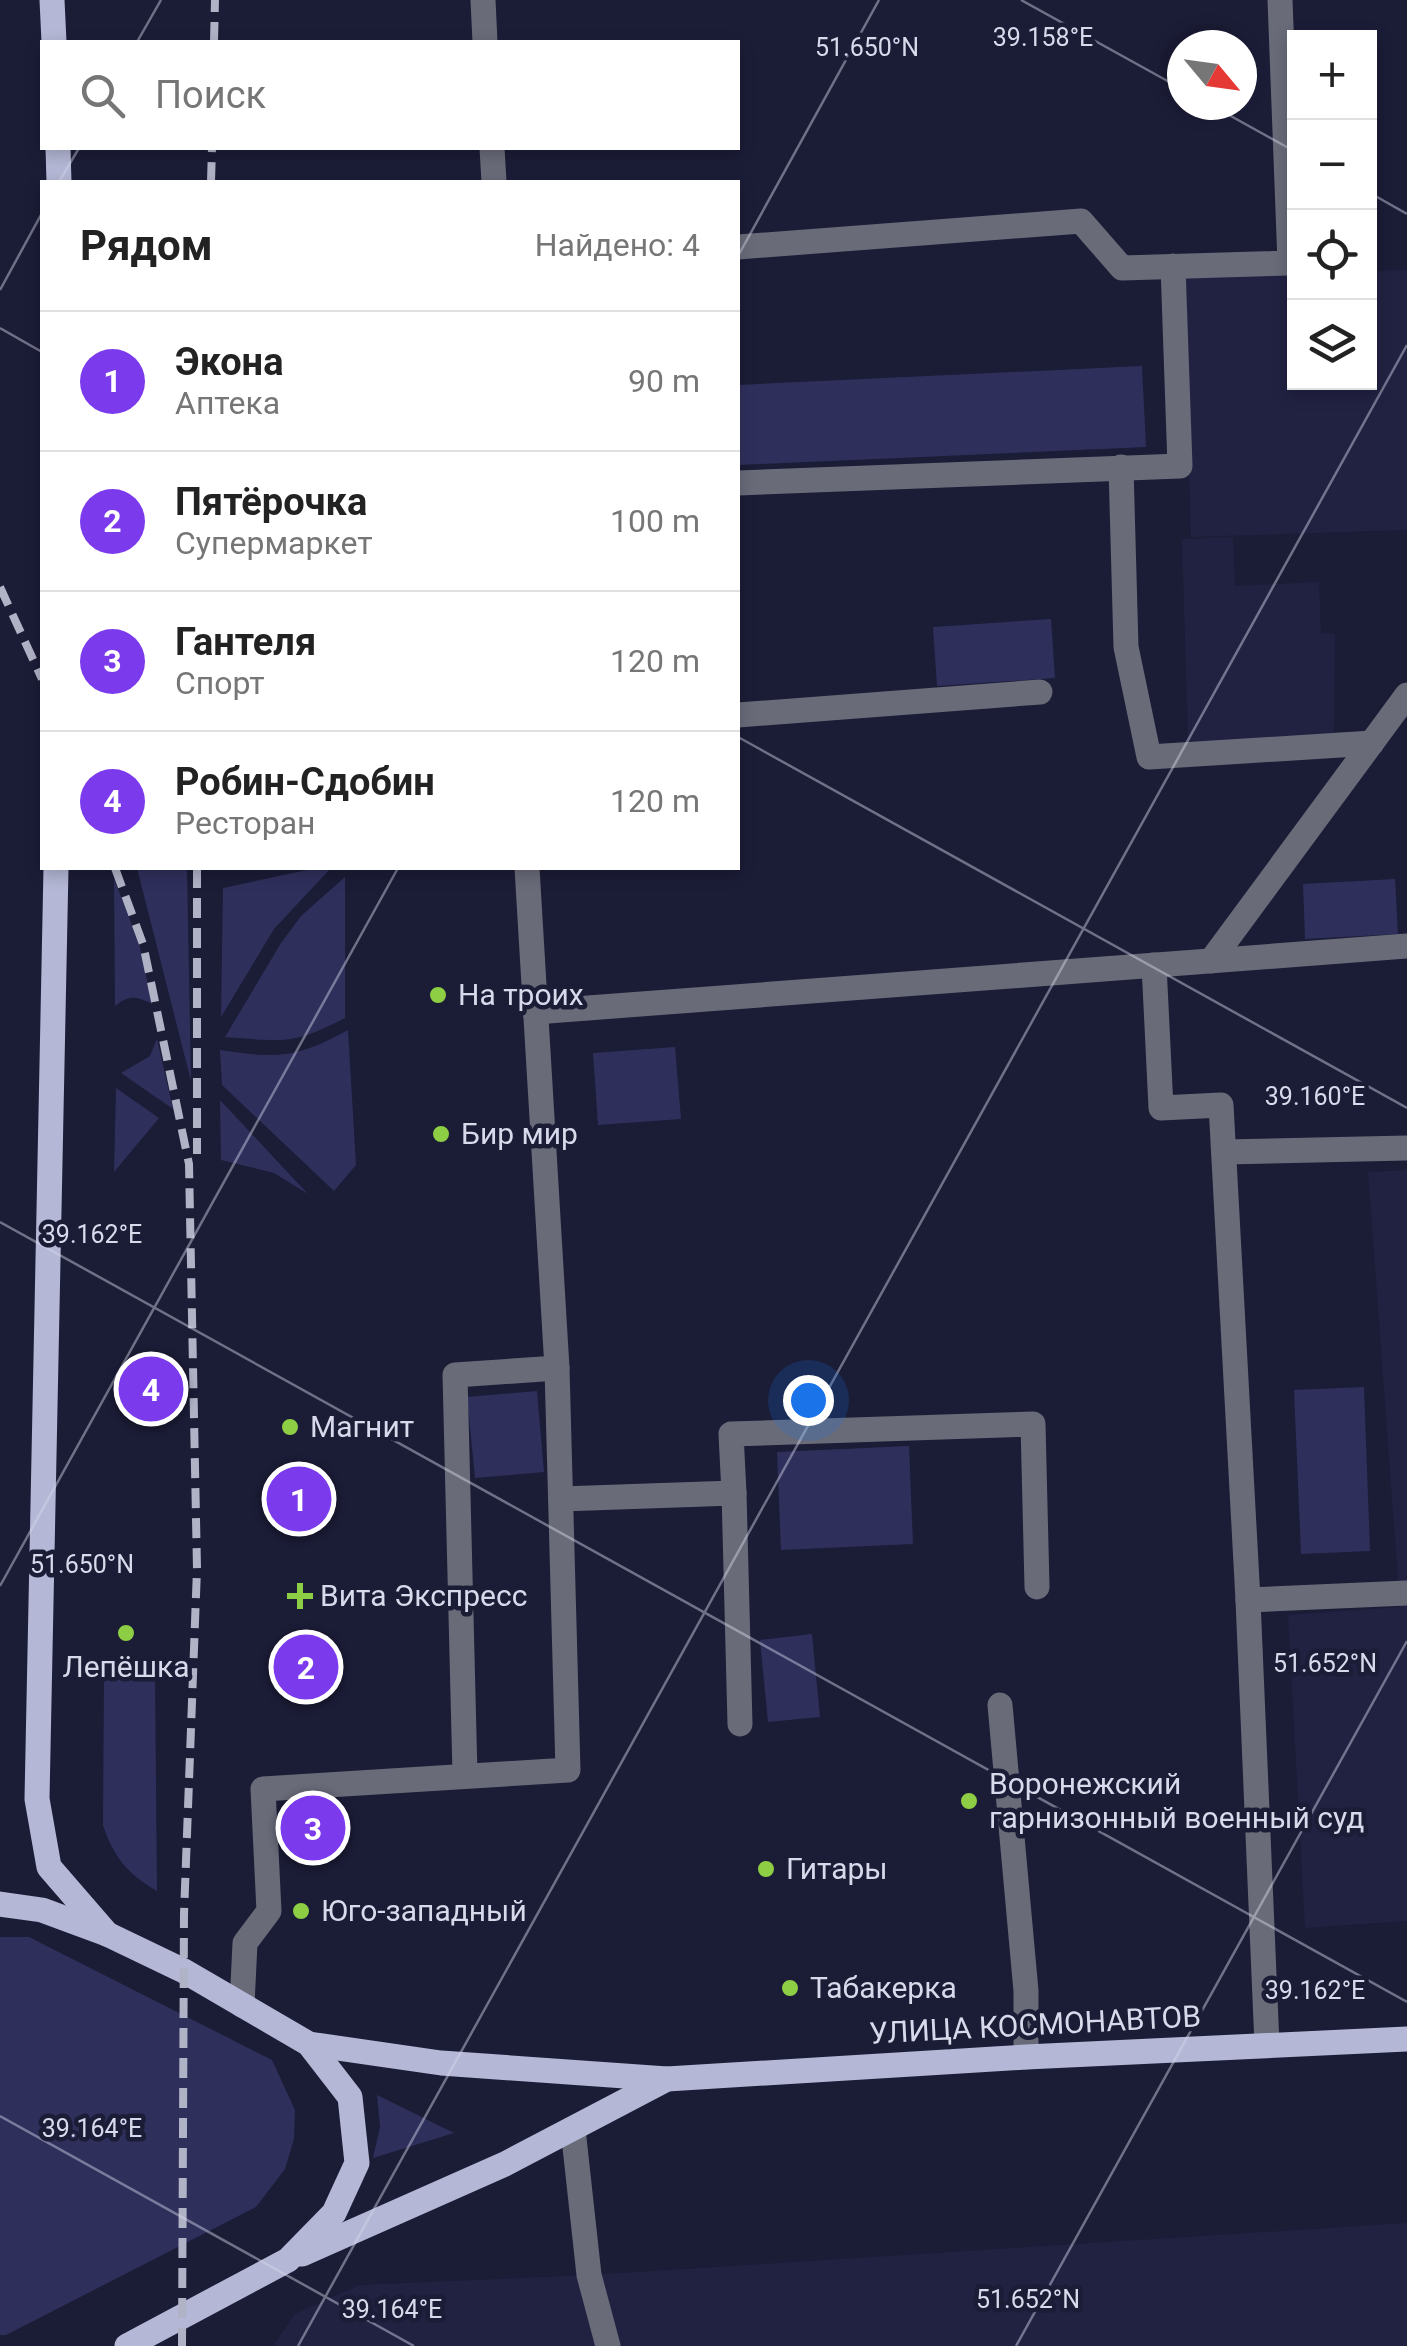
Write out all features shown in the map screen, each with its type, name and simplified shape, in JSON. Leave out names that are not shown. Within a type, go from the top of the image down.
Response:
[{"type":"main road","points":[[52,0],[54,40]]},
{"type":"main road","points":[[58,150],[59,180]]},
{"type":"main road","points":[[56,870],[36,1799],[49,1867],[107,1934]]},
{"type":"main road","points":[[0,1904],[42,1910],[107,1934],[184,1972],[309,2044],[350,2097],[358,2163],[334,2212],[288,2260],[127,2346]]},
{"type":"main road","name":"УЛИЦА КОСМОНАВТОВ","points":[[309,2044],[441,2063],[667,2079],[1407,2039]]},
{"type":"main road","name":"УЛИЦА КОСМОНАВТОВ","points":[[288,2260],[505,2164],[667,2079]]},
{"type":"lane","points":[[483,0],[485,40]]},
{"type":"lane","points":[[740,247],[1081,220],[1122,268],[1290,263],[1280,0]]},
{"type":"lane","points":[[492,150],[494,180]]},
{"type":"lane","points":[[740,483],[1180,466],[1173,266]]},
{"type":"lane","points":[[1120,467],[1126,648],[1149,757],[1372,743]]},
{"type":"lane","points":[[740,715],[1040,692]]},
{"type":"lane","points":[[1211,961],[1407,695]]},
{"type":"lane","points":[[242,2005],[244,1942],[269,1911],[263,1789],[568,1770],[557,1368],[527,870]]},
{"type":"lane","points":[[535,1012],[1407,946]]},
{"type":"lane","points":[[1154,965],[1161,1108],[1221,1105],[1248,1600],[1266,2045]]},
{"type":"lane","points":[[1224,1152],[1407,1148]]},
{"type":"lane","points":[[464,1775],[456,1375],[557,1368]]},
{"type":"lane","points":[[740,1724],[732,1434],[1033,1424],[1037,1588]]},
{"type":"lane","points":[[561,1499],[734,1493]]},
{"type":"lane","points":[[1248,1600],[1407,1593]]},
{"type":"lane","points":[[1000,1705],[1026,1990],[1026,2057]]},
{"type":"lane","points":[[573,2130],[590,2274],[608,2346]]},
{"type":"shaded area","points":[[1407,270],[1407,530],[1191,537],[1184,277],[1287,273],[1287,390],[1377,390],[1377,271]]},
{"type":"shaded area","points":[[1142,366],[1146,447],[740,465],[740,385]]},
{"type":"shaded area","points":[[1233,537],[1235,586],[1319,582],[1321,633],[1335,634],[1334,736],[1188,742],[1182,539]]},
{"type":"shaded area","points":[[1051,619],[1055,678],[937,686],[933,627]]},
{"type":"shaded area","points":[[138,870],[187,870],[191,1081]]},
{"type":"shaded area","points":[[307,870],[329,870],[274,929],[221,1017],[223,888]]},
{"type":"shaded area","points":[[345,877],[345,1018],[286,1040],[225,1037],[301,916]]},
{"type":"shaded area","points":[[114,879],[139,943],[152,1004],[133,998],[115,1006]]},
{"type":"shaded area","points":[[1395,879],[1398,934],[1305,939],[1303,884]]},
{"type":"shaded area","points":[[348,1030],[356,1165],[334,1191],[222,1085],[220,1050],[286,1054]]},
{"type":"shaded area","points":[[157,1039],[173,1109],[121,1073],[150,1056]]},
{"type":"shaded area","points":[[675,1047],[681,1119],[598,1125],[593,1053]]},
{"type":"shaded area","points":[[116,1088],[159,1118],[114,1172]]},
{"type":"shaded area","points":[[220,1100],[308,1194],[274,1173],[221,1160]]},
{"type":"shaded area","points":[[1407,1170],[1407,1921],[1305,1928],[1288,1615],[1400,1607],[1368,1172]]},
{"type":"shaded area","points":[[1364,1387],[1370,1551],[1301,1554],[1294,1390]]},
{"type":"shaded area","points":[[537,1391],[544,1472],[475,1478],[467,1397]]},
{"type":"shaded area","points":[[909,1446],[913,1544],[781,1550],[777,1452]]},
{"type":"shaded area","points":[[812,1634],[820,1717],[768,1722],[760,1640]]},
{"type":"shaded area","points":[[104,1676],[155,1677],[157,1891],[123,1864],[103,1825]]},
{"type":"shaded area","points":[[0,1937],[29,1937],[272,2060],[295,2110],[294,2139],[285,2169],[256,2207],[6,2335],[0,2335]]},
{"type":"shaded area","points":[[377,2095],[454,2133],[373,2158],[380,2127]]},
{"type":"shaded area","points":[[1407,2223],[1407,2346],[273,2346],[295,2314],[359,2285],[589,2275]]},
{"type":"railway","points":[[214,40],[215,0]]},
{"type":"railway","points":[[211,180],[212,150]]},
{"type":"railway","points":[[0,587],[40,675]]},
{"type":"railway","points":[[116,870],[143,944],[189,1164],[197,1569],[184,1914],[182,2346]]},
{"type":"railway","points":[[197,870],[197,1154]]},
{"type":"place","name":"На троих","points":[[438,995]]},
{"type":"place","name":"Бир мир","points":[[441,1134]]},
{"type":"place","name":"Робин-Сдобин","points":[[151,1389]]},
{"type":"place","name":"Магнит","points":[[290,1427]]},
{"type":"place","name":"Экона","points":[[299,1499]]},
{"type":"place","name":"Вита Экспресс","points":[[300,1596]]},
{"type":"place","name":"Лепёшка","points":[[126,1633]]},
{"type":"place","name":"Пятёрочка","points":[[306,1667]]},
{"type":"place","name":"Воронежский гарнизонный военный суд","points":[[969,1801]]},
{"type":"place","name":"Гантеля","points":[[313,1828]]},
{"type":"place","name":"Гитары","points":[[766,1869]]},
{"type":"place","name":"Юго-западный","points":[[301,1911]]},
{"type":"place","name":"Табакерка","points":[[790,1988]]}]
